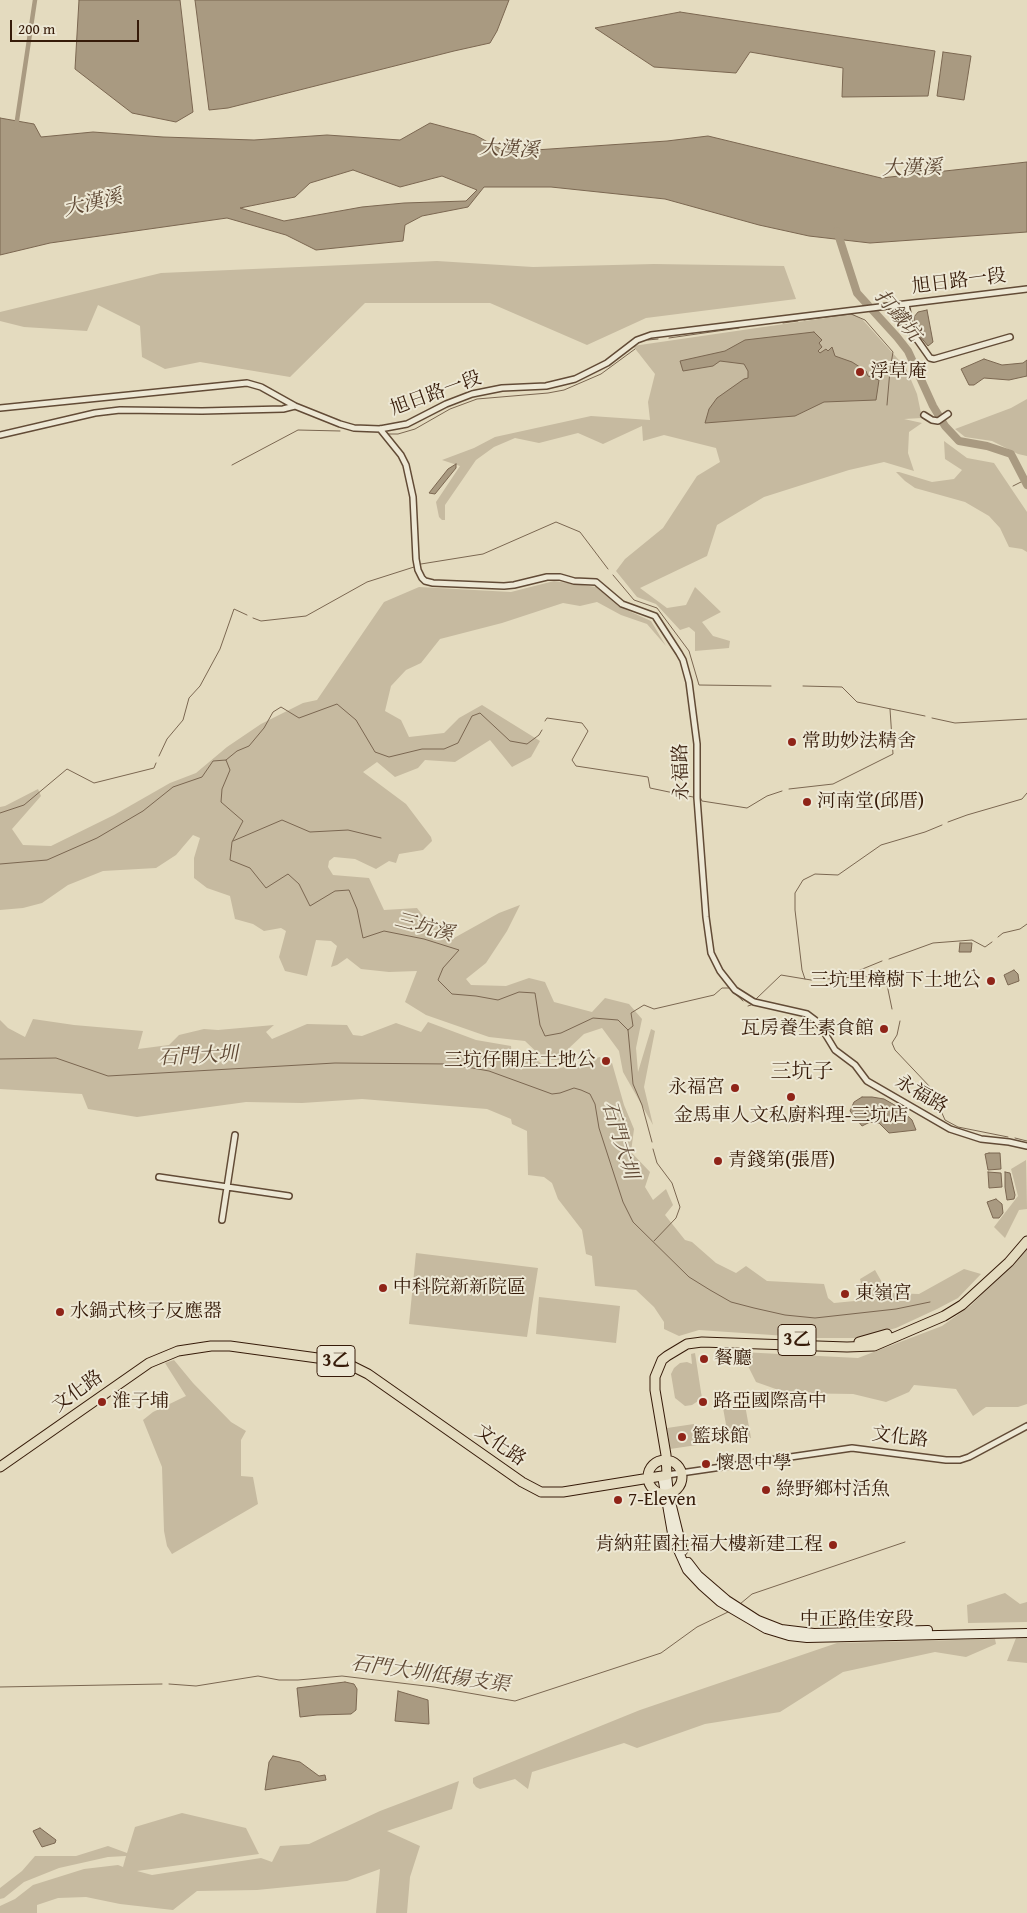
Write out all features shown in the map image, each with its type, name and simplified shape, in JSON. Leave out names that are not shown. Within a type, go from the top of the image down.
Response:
[{"type":"main road","name":"3乙","points":[[664,1460],[651,1386],[652,1376],[660,1355],[675,1344],[688,1338],[701,1336],[858,1342],[884,1336],[946,1310],[967,1296],[1027,1234]]},
{"type":"main road","name":"3乙","points":[[665,1476],[655,1378],[662,1360],[680,1348],[687,1344],[702,1342],[847,1347],[874,1346],[944,1316],[962,1305],[1009,1262],[1027,1241]]},
{"type":"main road","name":"文化路","points":[[0,1467],[149,1362],[178,1351],[211,1346],[248,1349],[350,1364],[368,1374],[522,1482],[541,1492],[563,1492],[665,1476]]},
{"type":"main road","points":[[664,1460],[678,1465],[682,1473],[679,1488],[666,1494],[654,1490],[648,1479],[654,1463],[664,1460]]},
{"type":"main road","name":"中正路佳安段","points":[[665,1476],[673,1539],[682,1561],[690,1574],[720,1602],[766,1630],[807,1638],[1027,1633]]},
{"type":"main road","name":"中正路佳安段","points":[[666,1494],[680,1545],[690,1566],[727,1600],[747,1614],[772,1626],[814,1633],[1027,1628]]},
{"type":"street","name":"旭日路一段","points":[[0,408],[247,383],[261,387],[295,406],[340,424],[354,428],[380,429],[407,424],[446,404],[472,394],[502,388],[546,386],[575,379],[607,363],[636,340],[651,335],[1027,290]]},
{"type":"street","points":[[906,304],[911,331],[930,358],[934,359],[1010,336]]},
{"type":"street","points":[[0,435],[95,413],[120,410],[202,411],[283,409],[295,406]]},
{"type":"street","points":[[924,415],[938,421],[948,414]]},
{"type":"street","name":"永福路","points":[[380,429],[401,454],[406,465],[413,497],[416,559],[418,570],[425,581],[504,586],[547,577],[560,577],[574,581],[596,582],[622,604],[655,616],[679,653],[689,682],[697,744],[697,798],[706,917],[711,953],[720,971],[736,990],[754,1002],[807,1014],[816,1020],[835,1050],[855,1065],[867,1081],[950,1129],[981,1138],[1027,1146]]},
{"type":"street","points":[[222,1220],[235,1135]]},
{"type":"street","points":[[159,1177],[289,1196]]},
{"type":"street","name":"文化路","points":[[665,1476],[852,1448],[946,1460],[960,1460],[1027,1426]]},
{"type":"shaded area","points":[[437,261],[533,267],[654,264],[784,266],[796,299],[646,318],[587,345],[490,303],[365,303],[290,377],[200,362],[165,369],[142,357],[140,326],[98,305],[87,331],[24,327],[0,321],[0,312],[161,273]]},
{"type":"shaded area","points":[[853,314],[862,319],[906,368],[917,394],[922,418],[904,419],[922,423],[909,432],[908,453],[914,471],[884,462],[849,470],[764,497],[717,525],[707,556],[640,588],[667,608],[686,605],[695,587],[721,612],[702,622],[713,636],[730,641],[729,648],[695,651],[695,632],[689,627],[680,630],[656,604],[637,597],[616,571],[625,559],[663,528],[697,476],[720,462],[716,448],[664,435],[643,441],[642,426],[603,444],[578,433],[539,443],[515,438],[494,447],[476,460],[445,505],[445,520],[439,517],[436,502],[460,466],[442,460],[474,448],[495,437],[591,416],[650,420],[648,402],[655,374],[633,346]]},
{"type":"shaded area","points":[[1027,399],[1027,456],[1018,454],[992,441],[965,437],[955,429],[1011,408]]},
{"type":"shaded area","points":[[944,441],[967,458],[994,463],[1027,512],[1027,552],[1022,549],[1009,547],[1000,528],[989,516],[965,502],[915,488],[896,472],[932,482],[954,479],[962,470],[945,459]]},
{"type":"shaded area","points":[[554,581],[596,587],[618,606],[651,621],[666,646],[647,624],[621,615],[597,602],[580,606],[563,603],[502,623],[440,639],[421,663],[406,670],[391,686],[385,711],[401,720],[409,737],[444,733],[459,718],[482,705],[540,741],[531,757],[512,767],[490,740],[455,762],[425,760],[418,768],[395,777],[377,762],[363,772],[406,804],[432,841],[423,850],[399,854],[396,863],[389,861],[376,869],[355,859],[334,857],[329,861],[328,867],[333,875],[369,878],[384,910],[417,908],[428,922],[446,923],[454,938],[499,913],[520,905],[507,931],[486,963],[466,979],[471,985],[506,986],[529,978],[545,982],[554,1002],[592,1012],[605,998],[629,1004],[642,1019],[636,1048],[638,1072],[651,1029],[655,1031],[644,1087],[653,1125],[623,1072],[619,1051],[602,1028],[584,1034],[567,1050],[563,1060],[545,1060],[525,1041],[489,1037],[426,1015],[405,1002],[417,971],[389,972],[361,969],[347,958],[331,967],[337,946],[331,941],[316,940],[307,976],[285,971],[279,957],[286,931],[281,928],[264,931],[253,924],[235,919],[230,896],[207,888],[194,878],[194,858],[200,838],[193,835],[176,855],[156,868],[103,871],[68,885],[42,903],[23,908],[0,910],[0,807],[38,789],[41,796],[12,829],[23,845],[51,846],[114,815],[170,783],[196,773],[227,747],[261,724],[303,703],[317,700],[384,602],[419,587],[511,592]]},
{"type":"shaded area","points":[[33,1019],[74,1025],[143,1031],[138,1049],[169,1045],[179,1035],[204,1029],[218,1030],[274,1025],[266,1032],[272,1039],[307,1024],[347,1025],[353,1035],[362,1036],[396,1023],[421,1032],[428,1022],[476,1040],[511,1046],[512,1055],[524,1060],[530,1054],[544,1066],[557,1069],[600,1057],[604,1063],[612,1063],[624,1105],[634,1129],[631,1152],[650,1172],[645,1187],[653,1200],[666,1189],[673,1205],[665,1215],[685,1240],[692,1242],[716,1263],[736,1273],[746,1266],[767,1281],[824,1284],[828,1298],[834,1303],[865,1300],[860,1279],[875,1270],[888,1293],[919,1294],[964,1269],[981,1274],[958,1298],[937,1309],[896,1328],[858,1338],[816,1338],[699,1330],[679,1336],[664,1329],[664,1322],[654,1307],[636,1290],[595,1286],[592,1256],[586,1254],[582,1230],[558,1199],[552,1183],[544,1177],[528,1175],[527,1131],[512,1124],[511,1119],[487,1109],[362,1099],[302,1103],[246,1102],[137,1117],[88,1109],[82,1094],[0,1089],[0,1020],[8,1028],[25,1037]]},
{"type":"shaded area","points":[[1026,1160],[1027,1209],[1019,1210],[1005,1238],[994,1227],[1018,1196],[1011,1169]]},
{"type":"shaded area","points":[[1027,1247],[1027,1404],[1018,1407],[986,1407],[973,1416],[956,1389],[914,1385],[909,1392],[886,1402],[853,1394],[787,1393],[756,1382],[741,1352],[858,1358],[942,1326],[970,1306],[1006,1271]]},
{"type":"shaded area","points":[[416,1253],[538,1268],[527,1337],[409,1324]]},
{"type":"shaded area","points":[[539,1297],[620,1306],[616,1343],[536,1334]]},
{"type":"shaded area","points":[[695,1353],[703,1405],[699,1405],[698,1401],[692,1405],[685,1406],[675,1398],[671,1374],[680,1363],[687,1362],[692,1364],[691,1354]]},
{"type":"shaded area","points":[[174,1360],[193,1383],[231,1422],[246,1431],[241,1440],[241,1476],[253,1477],[258,1504],[172,1554],[167,1546],[164,1531],[162,1467],[143,1420],[153,1412],[186,1396],[165,1363]]},
{"type":"shaded area","points":[[745,1405],[751,1438],[729,1441],[723,1408]]},
{"type":"shaded area","name":"籃球館","points":[[694,1424],[697,1445],[670,1449],[667,1428]]},
{"type":"shaded area","points":[[1005,1593],[1020,1604],[1027,1602],[1027,1622],[968,1623],[967,1605]]},
{"type":"shaded area","points":[[1016,1638],[1027,1638],[1027,1663],[1007,1661]]},
{"type":"shaded area","points":[[995,1639],[996,1644],[966,1657],[935,1652],[843,1672],[780,1712],[705,1724],[637,1748],[624,1743],[532,1772],[528,1789],[515,1779],[480,1789],[473,1783],[473,1778],[477,1776],[640,1710],[837,1643]]},
{"type":"shaded area","points":[[459,1781],[452,1809],[387,1831],[420,1846],[410,1877],[407,1913],[376,1913],[380,1869],[347,1881],[257,1890],[197,1891],[173,1910],[120,1904],[86,1897],[58,1898],[37,1905],[37,1913],[0,1913],[0,1906],[15,1899],[33,1885],[84,1869],[118,1865],[123,1867],[126,1856],[108,1857],[59,1868],[24,1882],[0,1899],[0,1888],[22,1871],[35,1856],[76,1856],[108,1846],[127,1853],[135,1827],[182,1813],[246,1828],[259,1854],[137,1871],[152,1875],[261,1858],[272,1862],[280,1846],[309,1844],[380,1811]]},
{"type":"water","points":[[79,0],[180,0],[193,112],[176,122],[132,113],[75,69]]},
{"type":"water","points":[[195,0],[509,0],[497,31],[490,43],[228,108],[209,110]]},
{"type":"water","points":[[680,12],[935,51],[928,96],[842,97],[843,68],[750,52],[736,73],[654,67],[595,28]]},
{"type":"water","points":[[943,52],[971,56],[964,100],[937,96]]},
{"type":"water","name":"大漢溪","points":[[0,118],[34,124],[41,137],[93,132],[163,137],[254,140],[327,135],[400,140],[430,123],[475,135],[506,152],[667,141],[708,136],[881,178],[1027,162],[1027,232],[870,243],[809,236],[759,225],[665,199],[551,187],[484,187],[468,207],[422,216],[405,225],[403,241],[316,250],[286,235],[227,218],[50,243],[0,255]],"holes":[[[353,170],[400,187],[442,176],[477,190],[466,201],[404,203],[362,207],[284,221],[240,208],[295,197],[310,183]]]},
{"type":"water","points":[[927,310],[933,342],[928,346],[915,330],[914,317],[918,312]]},
{"type":"water","points":[[814,332],[822,340],[819,343],[822,347],[818,351],[820,353],[826,349],[828,351],[832,347],[835,356],[852,362],[866,371],[868,376],[879,380],[876,400],[824,402],[795,416],[705,423],[709,409],[717,398],[748,378],[748,371],[744,364],[720,361],[713,366],[683,371],[680,361],[725,351],[745,340]]},
{"type":"water","points":[[984,359],[1002,365],[1023,363],[1027,360],[1027,376],[1009,380],[984,378],[974,385],[969,385],[961,369]]},
{"type":"water","points":[[456,464],[456,468],[435,494],[429,493],[448,469]]},
{"type":"water","points":[[960,943],[972,943],[971,952],[959,952]]},
{"type":"water","points":[[1014,970],[1018,974],[1019,981],[1008,985],[1004,975]]},
{"type":"water","points":[[862,1097],[884,1099],[898,1107],[912,1120],[916,1130],[889,1133],[879,1123],[870,1122],[862,1126],[850,1111],[854,1102]]},
{"type":"water","points":[[1000,1153],[1001,1169],[988,1170],[985,1154]]},
{"type":"water","points":[[988,1172],[1001,1173],[1002,1187],[989,1188]]},
{"type":"water","points":[[1005,1172],[1010,1173],[1015,1195],[1014,1199],[1007,1200]]},
{"type":"water","points":[[996,1199],[1002,1204],[1003,1213],[999,1218],[993,1218],[987,1202]]},
{"type":"water","points":[[345,1682],[354,1684],[357,1689],[356,1710],[351,1714],[300,1717],[297,1688]]},
{"type":"water","points":[[398,1691],[428,1700],[429,1724],[395,1721]]},
{"type":"water","points":[[273,1756],[300,1762],[319,1776],[325,1775],[326,1780],[265,1790],[269,1762]]},
{"type":"water","points":[[40,1828],[56,1840],[55,1843],[42,1847],[33,1831]]},
{"type":"waterway","points":[[16,127],[35,0]]},
{"type":"waterway","name":"打鐵坑","points":[[837,231],[857,293],[908,351],[933,406],[945,426],[959,441],[987,446],[1011,454],[1027,485]]},
{"type":"waterway","points":[[804,320],[851,314],[865,320],[893,352],[887,405]]},
{"type":"waterway","points":[[783,323],[798,321]]},
{"type":"waterway","points":[[669,338],[739,328]]},
{"type":"waterway","points":[[648,340],[658,339]]},
{"type":"waterway","points":[[388,434],[398,434],[415,429],[450,409],[477,399],[564,390],[601,374],[635,349]]},
{"type":"waterway","points":[[232,465],[298,430],[340,431]]},
{"type":"waterway","points":[[1013,486],[1027,479]]},
{"type":"waterway","points":[[421,564],[483,554],[556,522],[580,532],[608,569]]},
{"type":"waterway","points":[[253,618],[261,621],[306,616],[367,582],[414,567]]},
{"type":"waterway","points":[[613,575],[634,600],[657,608],[689,651],[699,685],[771,686]]},
{"type":"waterway","points":[[159,756],[167,739],[183,720],[189,698],[200,686],[220,649],[234,609],[247,615]]},
{"type":"waterway","points":[[803,686],[842,687],[857,702],[925,716]]},
{"type":"waterway","points":[[226,760],[237,751],[249,746],[264,728],[273,712],[281,707],[299,718],[337,704],[356,720],[375,752],[389,757],[422,749],[444,749],[458,743],[472,716],[480,713],[510,741],[527,744],[539,735],[542,730]]},
{"type":"waterway","points":[[789,789],[833,784],[893,754],[890,709]]},
{"type":"waterway","points":[[545,721],[547,718],[582,723],[588,731],[572,760],[576,766],[648,777],[650,788],[693,797]]},
{"type":"waterway","points":[[932,718],[955,723],[1027,719]]},
{"type":"waterway","name":"三坑溪","points":[[0,864],[47,860],[97,838],[143,811],[173,787],[202,777],[213,761],[226,760],[230,770],[222,789],[221,802],[243,821],[232,842],[230,860],[250,868],[266,888],[288,874],[299,884],[310,906],[335,891],[349,890],[357,909],[363,938],[384,931],[424,939],[459,950],[443,968],[438,980],[452,994],[498,1000],[519,992],[535,993],[540,1025],[545,1036],[561,1033],[593,1018],[618,1020],[628,1030],[633,1084],[642,1105],[652,1142]]},
{"type":"waterway","points":[[0,813],[24,805],[67,769],[94,783],[154,768],[156,763]]},
{"type":"waterway","points":[[700,797],[702,801],[747,808],[767,796],[782,791]]},
{"type":"waterway","points":[[948,822],[1022,799],[1027,793]]},
{"type":"waterway","points":[[233,841],[282,820],[310,832],[348,830],[381,838]]},
{"type":"waterway","points":[[805,979],[802,970],[795,910],[795,893],[803,880],[815,874],[838,875],[881,845],[942,825]]},
{"type":"waterway","points":[[998,937],[1003,933],[1020,929],[1027,924]]},
{"type":"waterway","points":[[889,959],[933,943],[972,940],[985,947],[992,942]]},
{"type":"waterway","points":[[843,977],[882,961]]},
{"type":"waterway","points":[[756,999],[781,975],[811,980],[885,975],[892,1009]]},
{"type":"waterway","points":[[628,1030],[633,1026],[631,1013],[644,1005],[654,1009],[714,995],[722,988],[729,988],[743,1001]]},
{"type":"waterway","points":[[900,1021],[897,1035],[892,1043],[895,1050],[931,1088],[945,1120],[958,1127],[1008,1137]]},
{"type":"waterway","name":"石門大圳","points":[[0,1059],[56,1058],[108,1076],[335,1063],[450,1064],[489,1071],[552,1094],[574,1088],[590,1094],[595,1104],[599,1128],[623,1202],[633,1222],[689,1277],[710,1290],[731,1302],[785,1315],[815,1318],[896,1309],[930,1302]]},
{"type":"waterway","points":[[1015,1138],[1027,1141]]},
{"type":"waterway","name":"三坑溪","points":[[653,1149],[657,1163],[672,1183],[680,1207],[676,1218],[654,1241]]},
{"type":"waterway","name":"石門大圳低揚支渠","points":[[740,1604],[752,1594],[905,1542]]},
{"type":"waterway","name":"石門大圳低揚支渠","points":[[169,1684],[196,1686],[258,1676],[279,1680],[342,1676],[434,1687],[515,1701],[661,1653],[697,1627],[728,1612]]},
{"type":"waterway","name":"石門大圳低揚支渠","points":[[0,1687],[162,1684]]},
{"type":"place","name":"浮草庵","points":[[860,372]]},
{"type":"place","name":"常助妙法精舍","points":[[792,742]]},
{"type":"place","name":"河南堂(邱厝)","points":[[807,802]]},
{"type":"place","name":"三坑里樟樹下土地公","points":[[991,981]]},
{"type":"place","name":"瓦房養生素食館","points":[[884,1029]]},
{"type":"place","name":"三坑仔開庄土地公","points":[[606,1061]]},
{"type":"place","name":"永福宮","points":[[735,1088]]},
{"type":"place","name":"金馬車人文私廚料理-三坑店","points":[[791,1097]]},
{"type":"place","name":"青錢第(張厝)","points":[[718,1161]]},
{"type":"place","name":"中科院新新院區","points":[[383,1288]]},
{"type":"place","name":"東嶺宮","points":[[845,1294]]},
{"type":"place","name":"水鍋式核子反應器","points":[[60,1312]]},
{"type":"place","name":"餐廳","points":[[704,1359]]},
{"type":"place","name":"淮子埔","points":[[102,1402]]},
{"type":"place","name":"路亞國際高中","points":[[703,1402]]},
{"type":"place","name":"籃球館","points":[[682,1437]]},
{"type":"place","name":"懷恩中學","points":[[706,1464]]},
{"type":"place","name":"綠野鄉村活魚","points":[[766,1490]]},
{"type":"place","name":"7-Eleven","points":[[618,1500]]},
{"type":"place","name":"肯納莊園社福大樓新建工程","points":[[833,1545]]},
{"type":"district","name":"三坑子","points":[[802,1073]]}]
